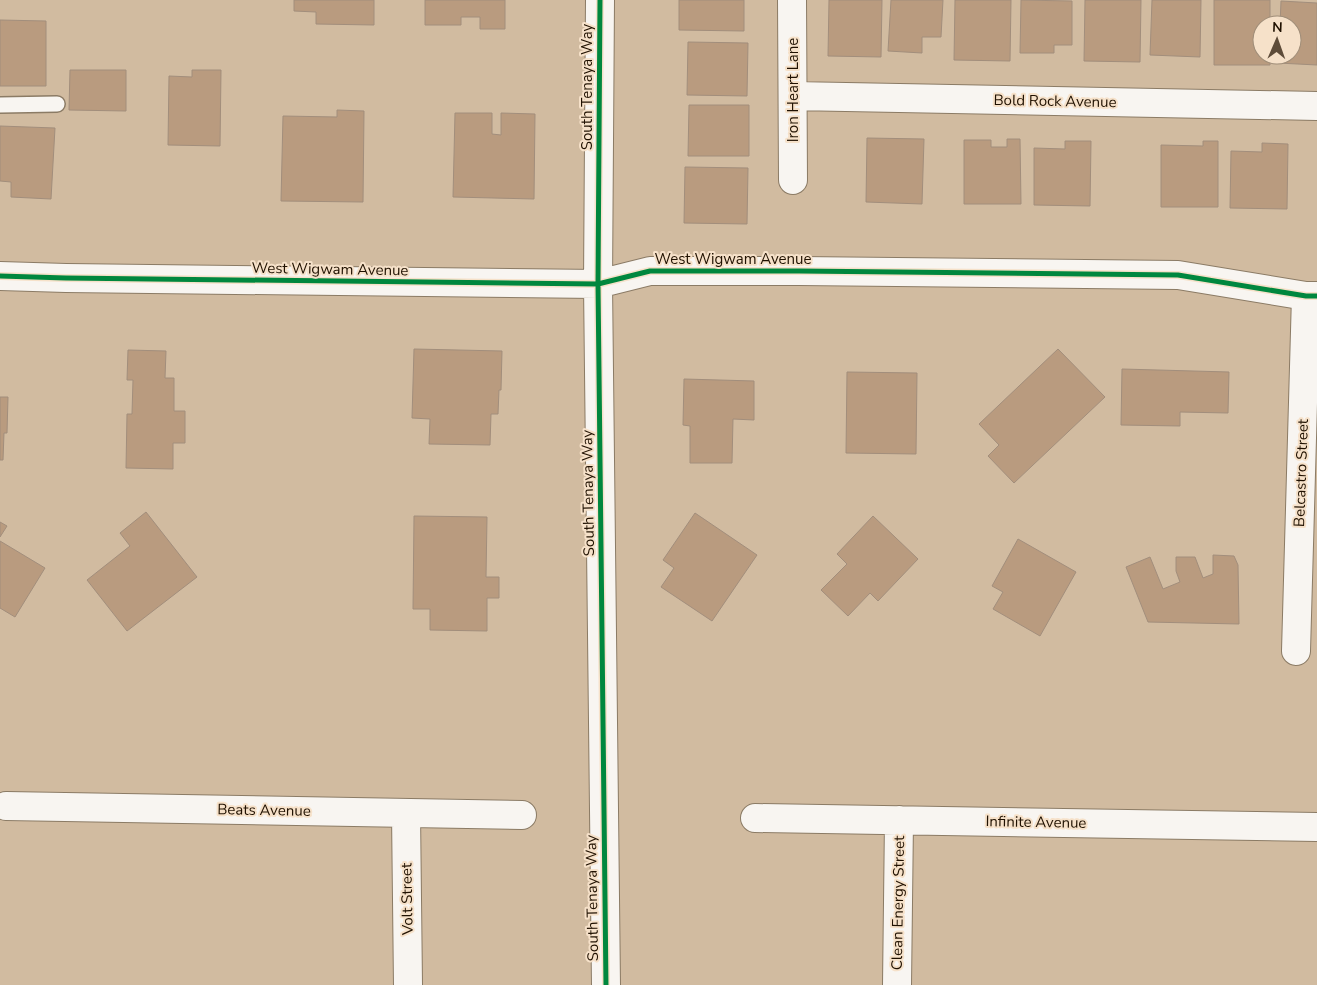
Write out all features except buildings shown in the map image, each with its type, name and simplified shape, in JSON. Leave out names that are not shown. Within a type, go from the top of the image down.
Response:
[{"type":"street","name":"South Tenaya Way","points":[[600,0],[598,284],[606,985]]},
{"type":"street","name":"Iron Heart Lane","points":[[792,0],[793,180]]},
{"type":"street","name":"Bold Rock Avenue","points":[[793,96],[1317,106]]},
{"type":"street","name":"West Wigwam Avenue","points":[[0,276],[598,284],[650,271],[1178,275],[1311,296]]},
{"type":"street","name":"Belcastro Street","points":[[1296,651],[1311,296]]},
{"type":"street","name":"Beats Avenue","points":[[6,806],[522,815]]},
{"type":"street","name":"Volt Street","points":[[406,813],[408,985]]},
{"type":"street","name":"Infinite Avenue","points":[[755,818],[1317,826]]},
{"type":"street","name":"Clean Energy Street","points":[[897,985],[899,820]]},
{"type":"lane","points":[[0,105],[58,104]]},
{"type":"cycle path","points":[[600,0],[598,284],[606,985]]},
{"type":"cycle path","points":[[0,276],[598,284],[650,271],[1178,275],[1306,296],[1317,296]]}]
